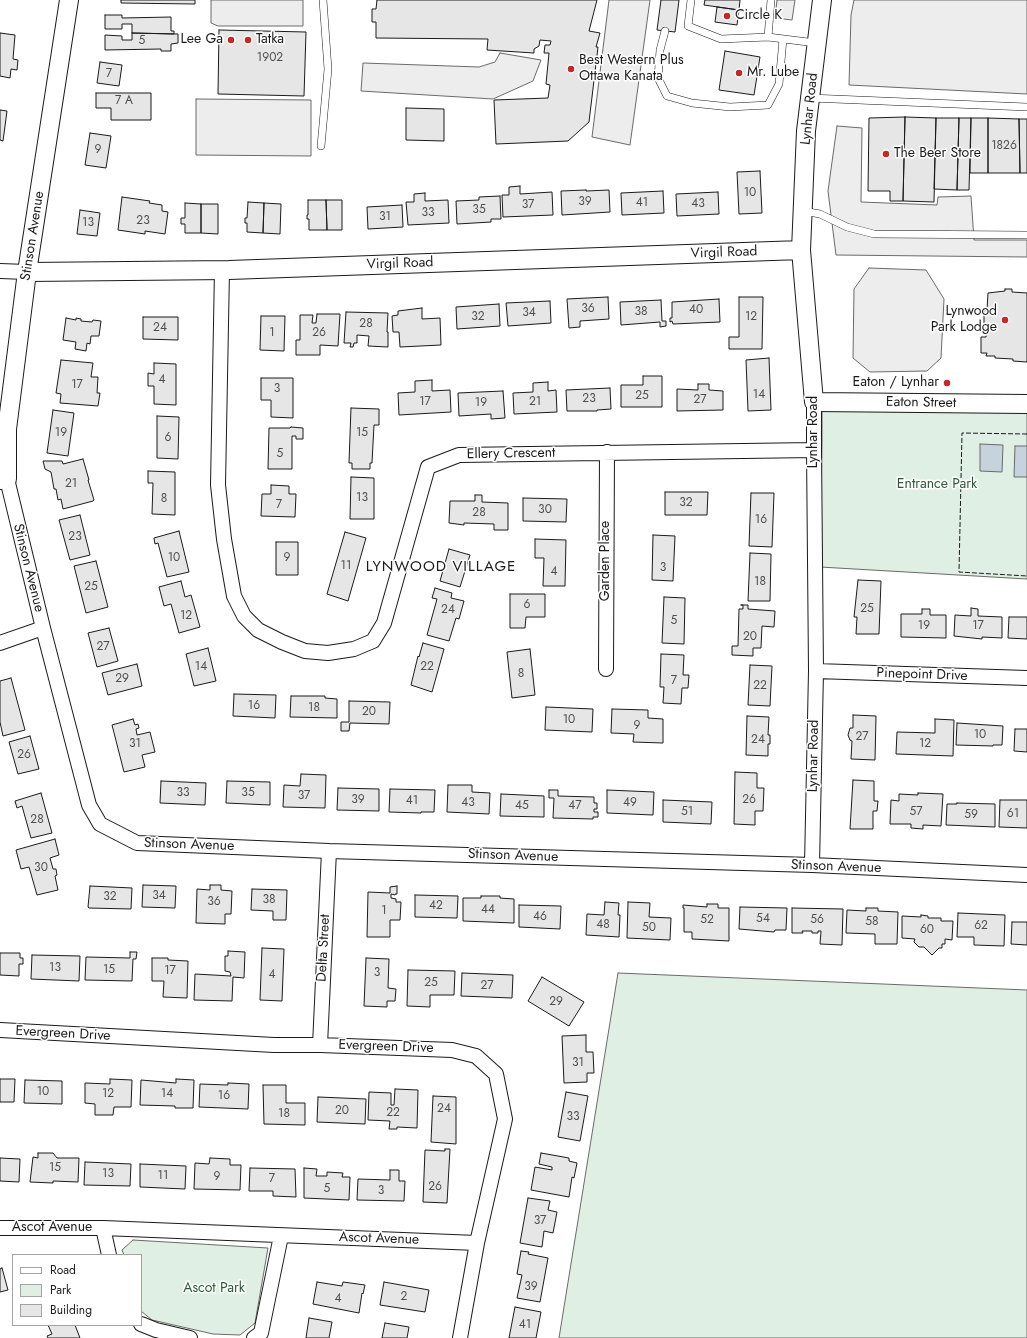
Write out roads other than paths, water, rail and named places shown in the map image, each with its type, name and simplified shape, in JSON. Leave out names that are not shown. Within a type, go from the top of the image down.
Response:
[{"type":"street","name":"Stinson Avenue","points":[[69,0],[27,272],[7,429],[4,480],[89,805],[100,824],[136,843],[329,851],[812,866],[1027,875]]},
{"type":"street","name":"Lynhar Road","points":[[812,866],[816,671],[814,402],[801,250],[806,131],[822,0]]},
{"type":"street","name":"Virgil Road","points":[[0,271],[222,270],[801,250]]},
{"type":"street","name":"Ellery Crescent","points":[[222,270],[218,485],[224,539],[234,596],[244,616],[258,630],[305,651],[328,654],[354,649],[373,641],[384,623],[428,467],[459,455],[814,450]]},
{"type":"street","name":"Eaton Street","points":[[814,402],[1027,404]]},
{"type":"street","name":"Garden Place","points":[[606,452],[606,669]]},
{"type":"street","points":[[0,643],[43,628]]},
{"type":"street","name":"Pinepoint Drive","points":[[816,671],[1027,678]]},
{"type":"street","name":"Delta Street","points":[[320,1045],[329,851]]},
{"type":"street","name":"Evergreen Drive","points":[[0,1030],[274,1045],[320,1045],[452,1050],[476,1056],[496,1074],[505,1119],[477,1243],[460,1338]]},
{"type":"street","name":"Ascot Avenue","points":[[0,1228],[103,1228],[477,1243]]},
{"type":"street","name":"Ascot Avenue","points":[[103,1228],[109,1254]]},
{"type":"street","points":[[254,1338],[261,1333],[282,1236]]},
{"type":"street","points":[[142,1324],[156,1330],[190,1338]]},
{"type":"lane","points":[[321,146],[328,70],[323,0]]},
{"type":"lane","points":[[691,0],[688,26],[721,39],[768,36],[816,43]]},
{"type":"lane","points":[[768,36],[771,0]]},
{"type":"lane","points":[[665,31],[660,50],[658,78],[668,96],[692,103],[730,107],[768,105],[779,84],[783,39]]},
{"type":"lane","points":[[810,98],[1027,107]]},
{"type":"lane","points":[[802,211],[820,214],[848,227],[874,234],[1027,235]]},
{"type":"place","name":"Circle K","points":[[727,16]]},
{"type":"place","name":"Lee Ga","points":[[231,40]]},
{"type":"place","name":"Tatka","points":[[248,40]]},
{"type":"place","name":"Best Western Plus Ottawa Kanata","points":[[571,69]]},
{"type":"place","name":"Mr. Lube","points":[[739,73]]},
{"type":"place","name":"The Beer Store","points":[[886,154]]},
{"type":"place","name":"Lynwood Park Lodge","points":[[1005,320]]},
{"type":"place","name":"Eaton / Lynhar","points":[[947,383]]},
{"type":"district","name":"LYNWOOD VILLAGE","points":[[441,567]]},
{"type":"park label","name":"Entrance Park","points":[[937,485]]},
{"type":"park label","name":"Ascot Park","points":[[214,1289]]}]
